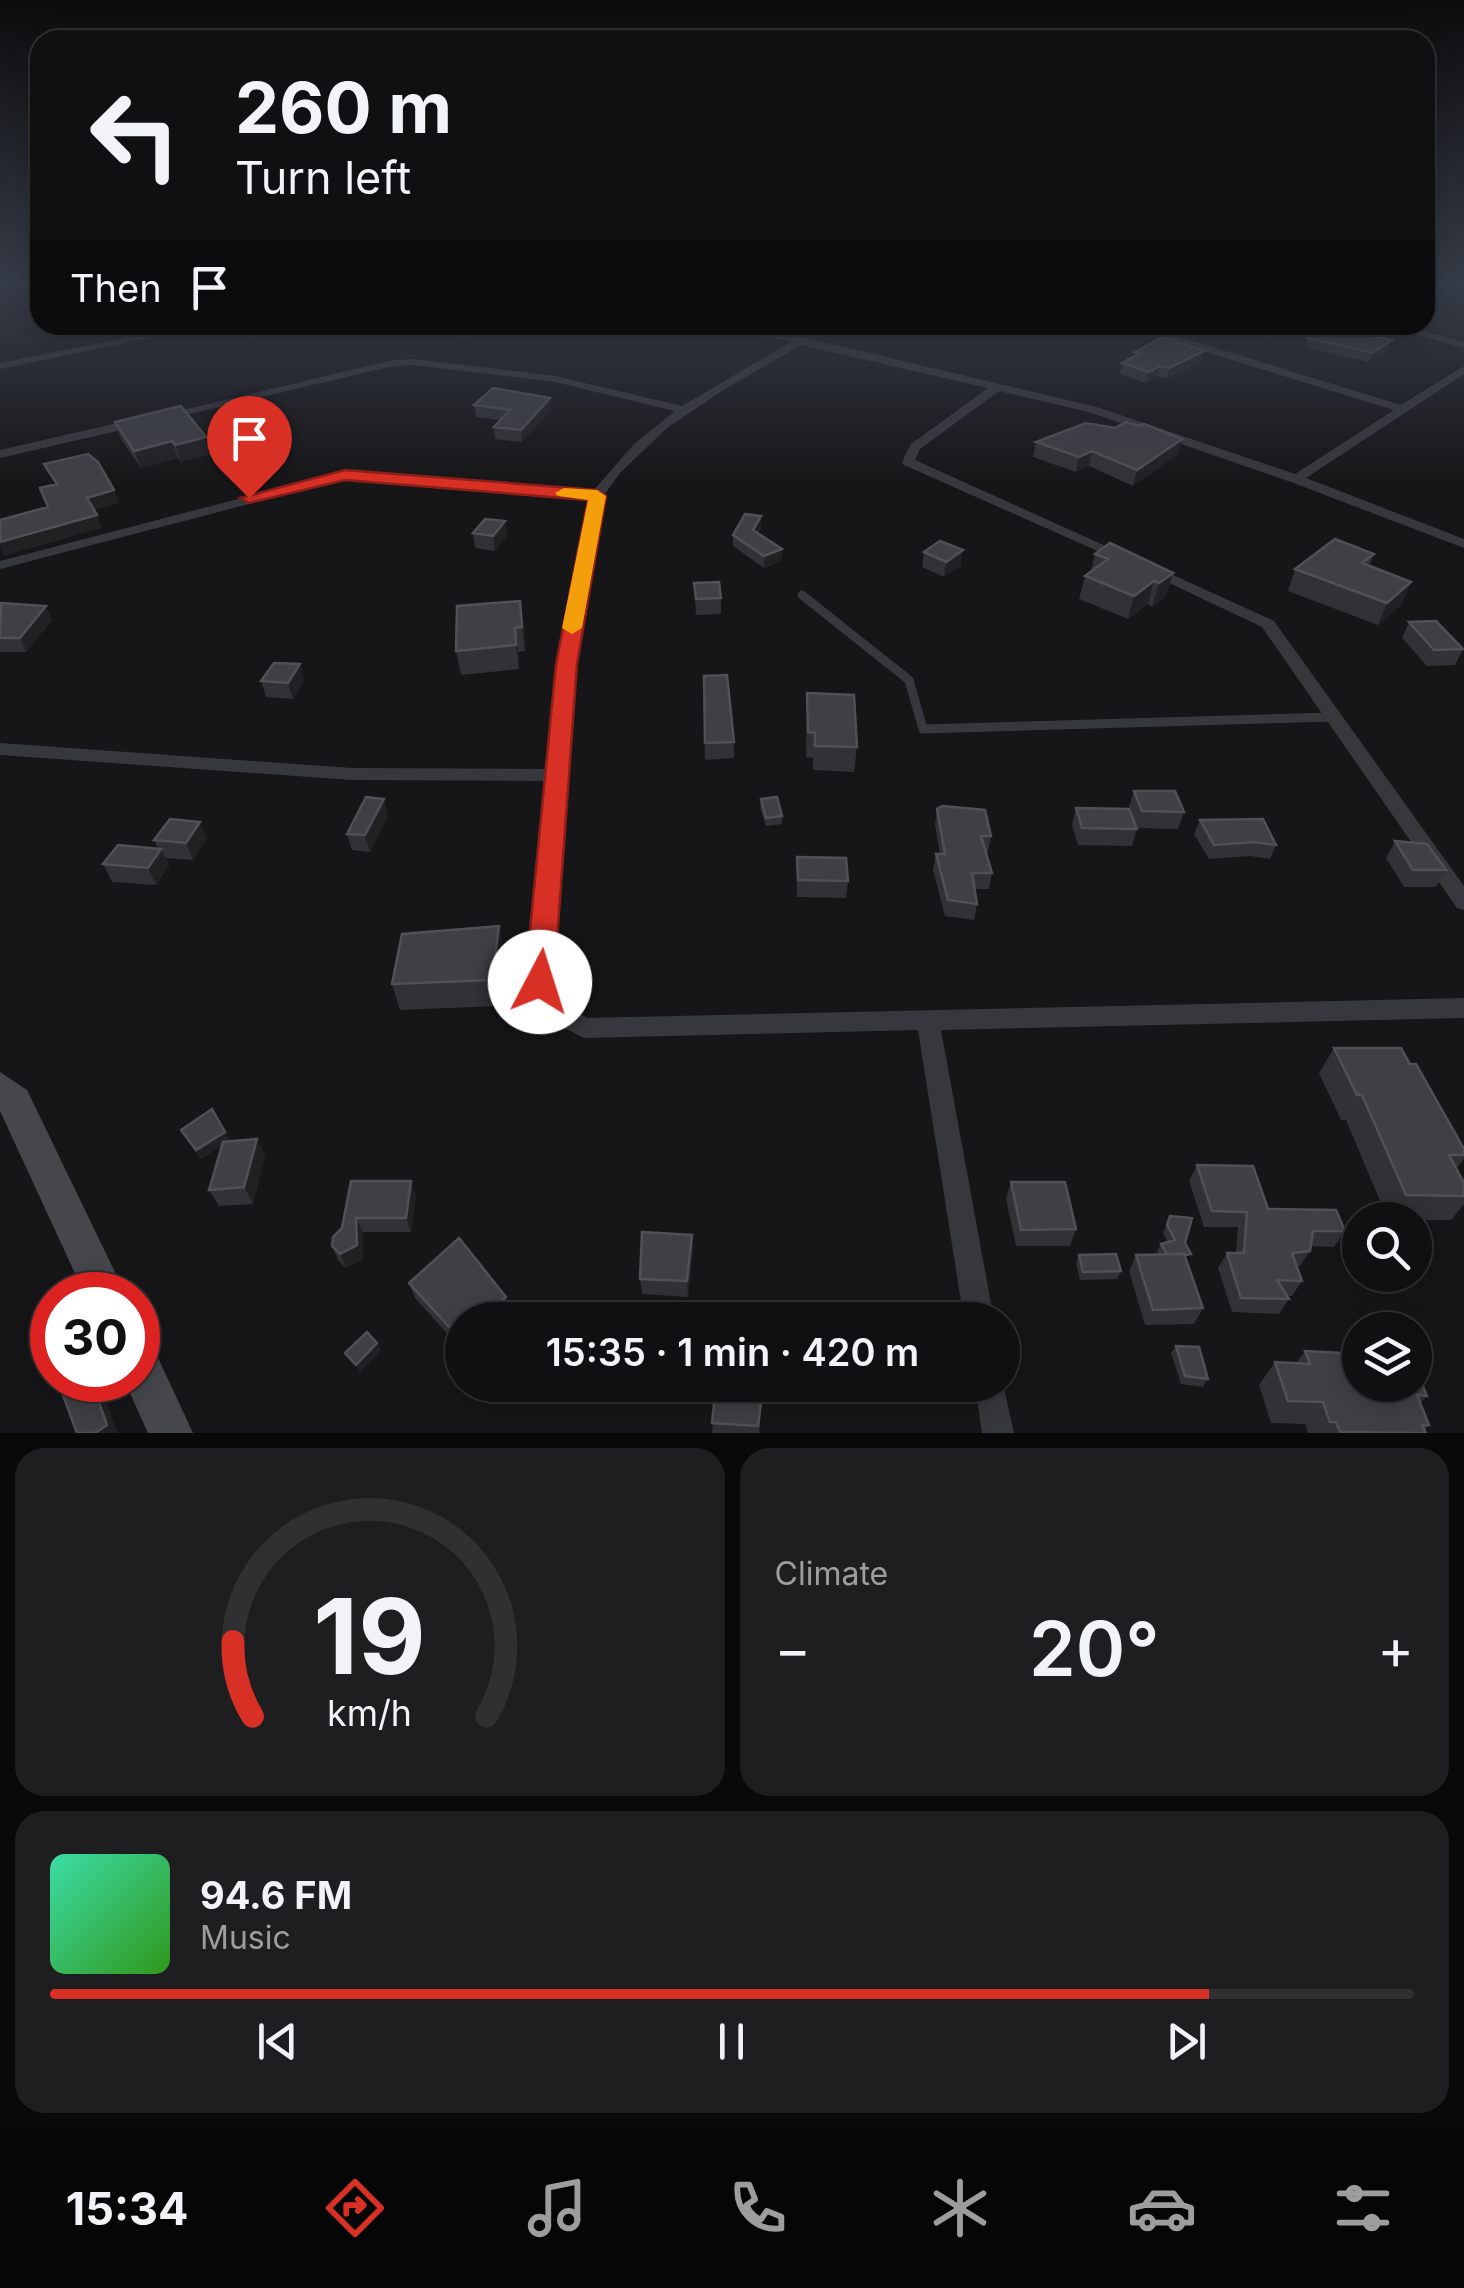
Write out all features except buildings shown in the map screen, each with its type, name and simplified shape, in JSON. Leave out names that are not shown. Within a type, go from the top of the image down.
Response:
[{"type":"street","points":[[0,366],[76,351]]},
{"type":"street","points":[[784,351],[684,410],[610,474],[597,496],[566,664],[540,982],[553,1011],[584,1028],[1464,1008]]},
{"type":"street","points":[[848,351],[1120,417],[1464,544]]},
{"type":"street","points":[[1214,351],[1404,409]]},
{"type":"street","points":[[0,454],[414,362],[555,380],[684,410]]},
{"type":"street","points":[[1296,479],[1464,369]]},
{"type":"street","points":[[998,386],[916,446],[908,462],[1224,600],[1268,624],[1464,902]]},
{"type":"street","points":[[0,565],[345,475],[597,496]]},
{"type":"street","points":[[0,749],[352,774],[559,776]]},
{"type":"street","points":[[928,1021],[976,1302]]},
{"type":"street","points":[[0,1088],[14,1101],[95,1272]]},
{"type":"street","points":[[157,1402],[171,1433]]},
{"type":"street","points":[[993,1402],[998,1433]]},
{"type":"lane","points":[[802,595],[909,680],[923,729],[1336,717]]},
{"type":"slow traffic","points":[[564,493],[597,496],[572,628]]},
{"type":"route","points":[[249,498],[345,475],[597,496],[566,664],[540,982]]}]
